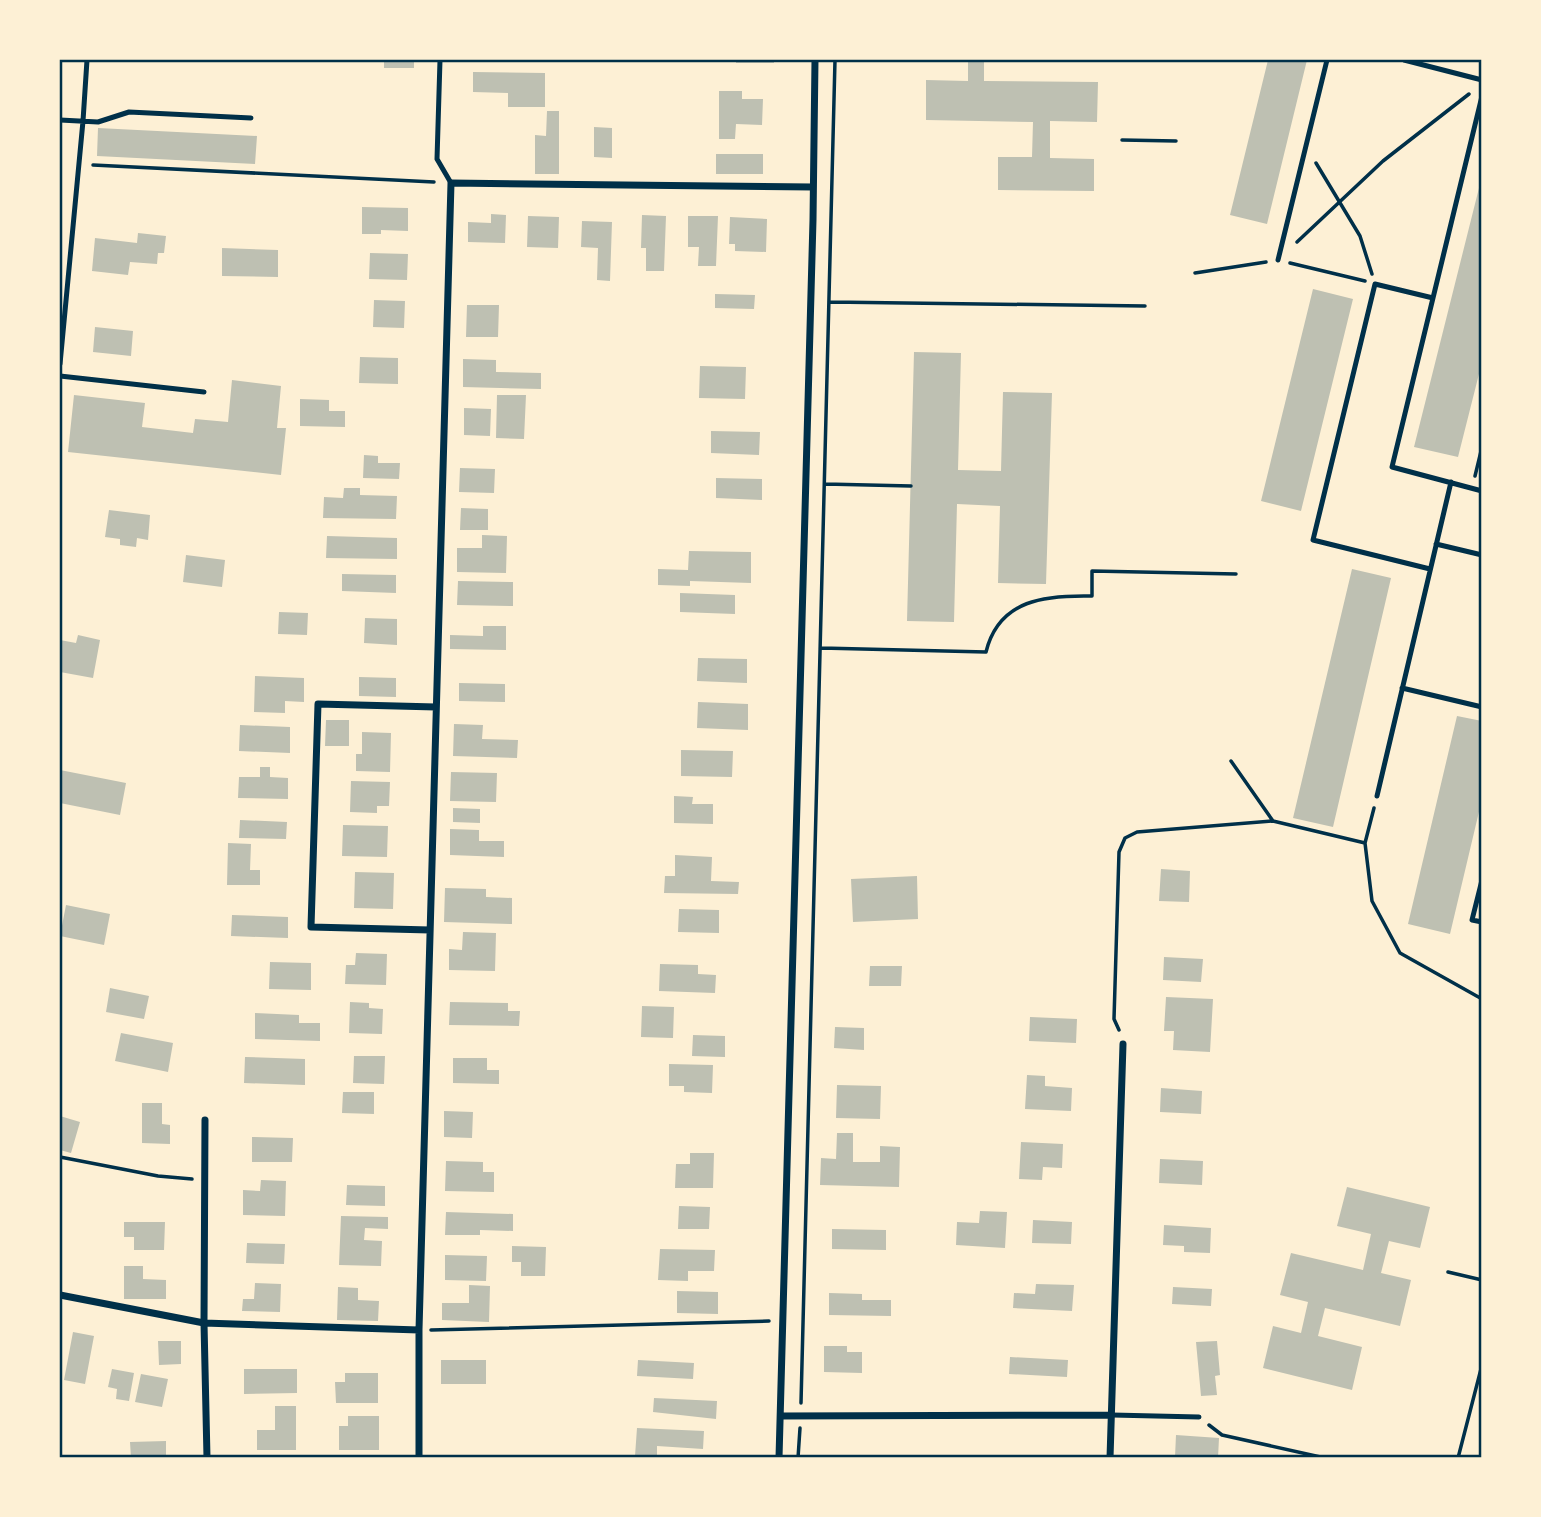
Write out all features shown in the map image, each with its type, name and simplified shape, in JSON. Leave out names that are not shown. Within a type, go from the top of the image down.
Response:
[{"type":"street","points":[[779,1458],[815,60]]},
{"type":"street","points":[[419,1458],[419,1330],[450,183],[813,187]]},
{"type":"street","points":[[430,930],[312,927],[317,704],[436,707]]},
{"type":"street","points":[[1110,1458],[1123,1044]]},
{"type":"street","points":[[205,1120],[204,1324],[208,1458]]},
{"type":"street","points":[[60,1296],[204,1324],[419,1330]]},
{"type":"street","points":[[781,1416],[1112,1415]]},
{"type":"lane","points":[[60,364],[87,60]]},
{"type":"lane","points":[[440,60],[437,159],[450,183]]},
{"type":"lane","points":[[1278,260],[1327,60]]},
{"type":"lane","points":[[1405,60],[1482,80]]},
{"type":"lane","points":[[1482,96],[1392,467],[1482,491]]},
{"type":"lane","points":[[60,120],[99,122],[129,112],[251,118]]},
{"type":"lane","points":[[1430,569],[1313,540],[1375,284],[1433,298]]},
{"type":"lane","points":[[60,376],[204,392]]},
{"type":"lane","points":[[1377,796],[1451,482]]},
{"type":"lane","points":[[1436,544],[1482,555]]},
{"type":"lane","points":[[1402,688],[1482,707]]},
{"type":"lane","points":[[1482,880],[1472,920],[1482,922]]},
{"type":"lane","points":[[1112,1415],[1199,1418]]},
{"type":"path","points":[[798,1458],[835,60]]},
{"type":"path","points":[[1278,260],[1383,161],[1471,92]]},
{"type":"path","points":[[1122,140],[1176,141]]},
{"type":"path","points":[[1195,273],[1278,260],[1375,284],[1365,246],[1306,146]]},
{"type":"path","points":[[79,164],[450,183]]},
{"type":"path","points":[[830,302],[1145,306]]},
{"type":"path","points":[[1472,488],[1482,447]]},
{"type":"path","points":[[825,484],[911,486]]},
{"type":"path","points":[[821,648],[986,652],[989,639],[1006,616],[1031,600],[1060,595],[1091,596],[1092,571],[1236,575]]},
{"type":"path","points":[[1231,761],[1273,821]]},
{"type":"path","points":[[1377,796],[1365,843],[1372,901],[1400,953],[1482,999]]},
{"type":"path","points":[[1123,1044],[1114,1019],[1119,852],[1125,838],[1138,832],[1273,821],[1365,843]]},
{"type":"path","points":[[60,1157],[158,1175],[205,1180]]},
{"type":"path","points":[[1448,1272],[1482,1280]]},
{"type":"path","points":[[419,1330],[803,1319]]},
{"type":"path","points":[[1458,1458],[1482,1365]]},
{"type":"path","points":[[1222,1435],[1325,1458]]},
{"type":"building","points":[[384,60],[414,60],[414,68],[384,68]]},
{"type":"building","points":[[736,60],[774,60],[774,63],[736,63]]},
{"type":"building","points":[[968,60],[984,60],[984,81],[1098,82],[1097,122],[1050,121],[1050,158],[1094,159],[1094,191],[998,190],[998,157],[1032,157],[1033,122],[926,120],[926,80],[968,81]]},
{"type":"building","points":[[1268,60],[1307,60],[1267,224],[1230,215]]},
{"type":"building","points":[[473,72],[545,73],[545,107],[508,107],[508,93],[473,92]]},
{"type":"building","points":[[719,91],[742,91],[742,99],[763,99],[762,125],[736,124],[735,139],[719,139]]},
{"type":"building","points":[[547,111],[559,111],[559,174],[535,174],[535,135],[546,136]]},
{"type":"building","points":[[594,127],[612,128],[612,158],[594,157]]},
{"type":"building","points":[[98,128],[257,136],[255,164],[97,156]]},
{"type":"building","points":[[716,154],[763,154],[763,174],[716,174]]},
{"type":"building","points":[[1482,176],[1482,362],[1458,457],[1414,447]]},
{"type":"building","points":[[362,207],[408,208],[408,231],[381,230],[381,234],[362,234]]},
{"type":"building","points":[[491,214],[506,215],[505,243],[468,242],[468,222],[491,223]]},
{"type":"building","points":[[642,215],[666,216],[664,271],[646,271],[646,248],[641,248]]},
{"type":"building","points":[[528,216],[559,217],[558,248],[527,247]]},
{"type":"building","points":[[688,216],[718,216],[716,266],[698,266],[699,247],[688,247]]},
{"type":"building","points":[[730,217],[767,219],[766,252],[735,251],[735,244],[729,244]]},
{"type":"building","points":[[582,221],[612,222],[610,281],[597,280],[598,248],[581,247]]},
{"type":"building","points":[[138,233],[166,236],[164,253],[158,253],[157,264],[130,262],[128,275],[92,271],[95,238],[137,243]]},
{"type":"building","points":[[222,248],[278,250],[278,277],[222,276]]},
{"type":"building","points":[[370,253],[408,254],[407,280],[369,279]]},
{"type":"building","points":[[1313,289],[1353,299],[1301,511],[1261,501]]},
{"type":"building","points":[[715,294],[755,295],[754,309],[715,308]]},
{"type":"building","points":[[374,300],[405,301],[404,328],[373,327]]},
{"type":"building","points":[[467,305],[499,305],[498,337],[466,337]]},
{"type":"building","points":[[95,327],[133,331],[131,356],[93,352]]},
{"type":"building","points":[[914,352],[961,353],[958,470],[1001,471],[1003,392],[1052,393],[1046,584],[998,583],[1000,506],[957,504],[954,622],[907,621]]},
{"type":"building","points":[[360,357],[398,358],[398,384],[359,383]]},
{"type":"building","points":[[463,359],[496,360],[496,372],[541,373],[541,389],[463,387]]},
{"type":"building","points":[[700,366],[746,367],[745,399],[699,398]]},
{"type":"building","points":[[232,380],[281,386],[277,428],[286,428],[281,475],[68,452],[74,395],[145,403],[142,427],[193,433],[195,419],[228,422]]},
{"type":"building","points":[[497,395],[526,395],[524,439],[496,438]]},
{"type":"building","points":[[300,399],[329,400],[329,411],[345,411],[345,427],[300,426]]},
{"type":"building","points":[[464,408],[491,409],[490,436],[464,435]]},
{"type":"building","points":[[711,431],[760,432],[759,455],[711,453]]},
{"type":"building","points":[[364,455],[378,456],[378,463],[400,463],[399,479],[363,478]]},
{"type":"building","points":[[460,468],[495,469],[494,493],[459,492]]},
{"type":"building","points":[[716,478],[762,479],[762,500],[716,498]]},
{"type":"building","points":[[344,488],[360,488],[360,495],[397,496],[396,519],[323,518],[324,497],[343,498]]},
{"type":"building","points":[[461,508],[488,509],[488,530],[460,530]]},
{"type":"building","points":[[109,510],[150,515],[148,540],[137,538],[136,547],[120,545],[120,539],[105,537]]},
{"type":"building","points":[[482,535],[507,536],[506,573],[457,572],[457,548],[482,548]]},
{"type":"building","points":[[327,536],[397,538],[397,559],[326,558]]},
{"type":"building","points":[[689,551],[751,552],[751,583],[690,581],[690,586],[658,585],[658,569],[688,570]]},
{"type":"building","points":[[186,555],[225,560],[222,587],[183,582]]},
{"type":"building","points":[[1352,569],[1391,578],[1333,827],[1293,818]]},
{"type":"building","points":[[342,574],[396,575],[396,593],[342,591]]},
{"type":"building","points":[[458,581],[513,582],[513,606],[457,605]]},
{"type":"building","points":[[680,593],[735,595],[735,614],[680,612]]},
{"type":"building","points":[[279,612],[308,613],[307,635],[278,634]]},
{"type":"building","points":[[365,618],[397,619],[397,645],[364,643]]},
{"type":"building","points":[[483,626],[506,626],[506,650],[450,649],[450,635],[483,636]]},
{"type":"building","points":[[78,635],[100,640],[93,678],[60,672],[60,640],[76,643]]},
{"type":"building","points":[[698,658],[747,659],[747,683],[697,681]]},
{"type":"building","points":[[255,676],[304,678],[304,702],[285,701],[285,713],[254,712]]},
{"type":"building","points":[[359,677],[396,678],[396,697],[359,696]]},
{"type":"building","points":[[459,683],[505,684],[505,702],[459,701]]},
{"type":"building","points":[[698,702],[748,704],[748,730],[697,728]]},
{"type":"building","points":[[1457,716],[1482,721],[1482,799],[1450,934],[1408,924]]},
{"type":"building","points":[[326,720],[349,720],[349,746],[325,746]]},
{"type":"building","points":[[454,724],[483,725],[482,739],[518,740],[517,758],[453,756]]},
{"type":"building","points":[[240,725],[290,727],[290,753],[239,751]]},
{"type":"building","points":[[362,732],[391,733],[390,772],[356,771],[356,754],[362,754]]},
{"type":"building","points":[[681,750],[733,751],[732,777],[681,776]]},
{"type":"building","points":[[260,767],[270,767],[270,777],[288,778],[288,799],[238,798],[239,777],[260,777]]},
{"type":"building","points":[[60,770],[126,783],[120,815],[60,803]]},
{"type":"building","points":[[451,772],[497,773],[496,802],[450,801]]},
{"type":"building","points":[[351,781],[390,782],[389,806],[377,806],[377,813],[350,812]]},
{"type":"building","points":[[674,796],[693,797],[692,804],[713,804],[713,824],[674,823]]},
{"type":"building","points":[[453,808],[480,809],[480,823],[453,822]]},
{"type":"building","points":[[240,820],[287,822],[286,839],[239,838]]},
{"type":"building","points":[[343,825],[388,826],[387,857],[342,856]]},
{"type":"building","points":[[450,829],[479,830],[479,841],[504,841],[504,857],[450,855]]},
{"type":"building","points":[[228,843],[251,844],[250,870],[260,870],[260,885],[227,885]]},
{"type":"building","points":[[675,855],[712,857],[711,881],[739,882],[738,894],[664,893],[665,876],[675,876]]},
{"type":"building","points":[[1161,869],[1190,871],[1189,902],[1159,901]]},
{"type":"building","points":[[355,872],[394,873],[393,909],[354,908]]},
{"type":"building","points":[[917,876],[918,919],[853,922],[851,879]]},
{"type":"building","points":[[445,888],[486,889],[486,897],[512,898],[512,924],[444,922]]},
{"type":"building","points":[[66,905],[110,914],[104,945],[60,936]]},
{"type":"building","points":[[679,909],[719,910],[719,933],[678,932]]},
{"type":"building","points":[[232,915],[288,917],[288,938],[231,936]]},
{"type":"building","points":[[463,932],[496,933],[495,971],[449,970],[449,949],[462,950]]},
{"type":"building","points":[[356,953],[387,954],[386,985],[345,984],[346,965],[355,965]]},
{"type":"building","points":[[1164,957],[1203,959],[1201,982],[1163,980]]},
{"type":"building","points":[[270,962],[311,963],[311,990],[269,989]]},
{"type":"building","points":[[660,964],[698,965],[698,974],[716,975],[715,993],[659,991]]},
{"type":"building","points":[[870,966],[902,966],[901,986],[869,986]]},
{"type":"building","points":[[110,988],[149,996],[144,1019],[106,1012]]},
{"type":"building","points":[[1166,997],[1213,999],[1210,1052],[1173,1050],[1174,1031],[1164,1031]]},
{"type":"building","points":[[350,1002],[369,1003],[369,1008],[383,1009],[382,1034],[349,1033]]},
{"type":"building","points":[[450,1002],[508,1003],[508,1011],[520,1011],[519,1026],[449,1025]]},
{"type":"building","points":[[642,1006],[674,1007],[673,1038],[641,1037]]},
{"type":"building","points":[[255,1013],[299,1015],[299,1023],[320,1023],[320,1041],[255,1039]]},
{"type":"building","points":[[1030,1017],[1077,1019],[1076,1043],[1029,1041]]},
{"type":"building","points":[[835,1027],[864,1028],[864,1050],[834,1048]]},
{"type":"building","points":[[121,1033],[173,1043],[168,1072],[115,1061]]},
{"type":"building","points":[[693,1035],[725,1036],[725,1057],[692,1056]]},
{"type":"building","points":[[354,1056],[385,1056],[384,1084],[353,1083]]},
{"type":"building","points":[[245,1057],[305,1059],[305,1085],[244,1083]]},
{"type":"building","points":[[453,1058],[487,1058],[487,1070],[499,1070],[499,1084],[453,1083]]},
{"type":"building","points":[[669,1064],[713,1065],[712,1093],[684,1092],[684,1086],[669,1086]]},
{"type":"building","points":[[1027,1075],[1045,1076],[1045,1086],[1072,1088],[1071,1111],[1025,1109]]},
{"type":"building","points":[[837,1085],[881,1086],[880,1119],[836,1118]]},
{"type":"building","points":[[1161,1088],[1202,1091],[1201,1114],[1160,1112]]},
{"type":"building","points":[[343,1092],[374,1092],[374,1114],[342,1113]]},
{"type":"building","points":[[142,1103],[162,1103],[162,1124],[170,1125],[170,1144],[142,1143]]},
{"type":"building","points":[[444,1111],[473,1112],[472,1138],[444,1137]]},
{"type":"building","points":[[60,1116],[80,1122],[71,1153],[60,1150]]},
{"type":"building","points":[[837,1133],[853,1133],[853,1162],[880,1162],[880,1146],[900,1147],[899,1187],[820,1185],[821,1158],[836,1159]]},
{"type":"building","points":[[252,1137],[293,1138],[292,1162],[252,1162]]},
{"type":"building","points":[[1021,1142],[1063,1144],[1062,1168],[1043,1167],[1042,1180],[1019,1179]]},
{"type":"building","points":[[690,1153],[714,1153],[713,1188],[675,1188],[676,1164],[690,1164]]},
{"type":"building","points":[[1160,1159],[1203,1161],[1202,1185],[1159,1183]]},
{"type":"building","points":[[446,1161],[483,1162],[483,1172],[494,1172],[494,1192],[445,1191]]},
{"type":"building","points":[[261,1180],[286,1181],[285,1216],[243,1215],[243,1190],[260,1191]]},
{"type":"building","points":[[347,1185],[385,1186],[385,1206],[346,1205]]},
{"type":"building","points":[[1347,1187],[1430,1207],[1420,1248],[1389,1241],[1381,1273],[1411,1280],[1400,1326],[1325,1308],[1318,1336],[1362,1347],[1352,1390],[1263,1368],[1273,1326],[1301,1333],[1308,1302],[1280,1295],[1291,1253],[1363,1270],[1371,1234],[1337,1226]]},
{"type":"building","points":[[679,1206],[710,1207],[709,1229],[678,1229]]},
{"type":"building","points":[[980,1211],[1007,1212],[1005,1248],[956,1245],[957,1222],[979,1223]]},
{"type":"building","points":[[446,1212],[513,1214],[513,1231],[480,1230],[480,1235],[445,1235]]},
{"type":"building","points":[[341,1216],[388,1217],[388,1229],[365,1228],[364,1240],[382,1241],[381,1266],[339,1265]]},
{"type":"building","points":[[1033,1220],[1072,1222],[1071,1244],[1032,1243]]},
{"type":"building","points":[[124,1222],[165,1222],[164,1250],[134,1250],[134,1237],[124,1237]]},
{"type":"building","points":[[1164,1225],[1211,1228],[1210,1253],[1184,1252],[1184,1246],[1163,1245]]},
{"type":"building","points":[[832,1229],[886,1230],[886,1250],[832,1249]]},
{"type":"building","points":[[247,1243],[285,1244],[284,1264],[246,1263]]},
{"type":"building","points":[[512,1246],[546,1247],[545,1276],[521,1276],[521,1262],[512,1262]]},
{"type":"building","points":[[660,1249],[715,1250],[714,1271],[688,1271],[688,1281],[658,1280]]},
{"type":"building","points":[[445,1255],[487,1256],[486,1281],[445,1280]]},
{"type":"building","points":[[124,1266],[143,1266],[143,1279],[166,1280],[166,1299],[124,1299]]},
{"type":"building","points":[[255,1283],[281,1284],[280,1312],[242,1311],[243,1299],[254,1299]]},
{"type":"building","points":[[1036,1284],[1074,1285],[1072,1311],[1013,1308],[1014,1293],[1035,1294]]},
{"type":"building","points":[[469,1285],[490,1286],[489,1322],[442,1320],[442,1303],[469,1303]]},
{"type":"building","points":[[338,1287],[358,1288],[358,1300],[379,1301],[378,1321],[337,1320]]},
{"type":"building","points":[[1173,1287],[1212,1289],[1211,1306],[1172,1304]]},
{"type":"building","points":[[677,1291],[718,1292],[718,1314],[677,1313]]},
{"type":"building","points":[[829,1293],[862,1294],[862,1300],[891,1300],[891,1316],[829,1315]]},
{"type":"building","points":[[73,1332],[94,1336],[85,1384],[64,1380]]},
{"type":"building","points":[[158,1341],[181,1341],[181,1364],[159,1365]]},
{"type":"building","points":[[1217,1341],[1220,1375],[1215,1376],[1217,1395],[1201,1396],[1196,1342]]},
{"type":"building","points":[[824,1346],[847,1346],[847,1352],[862,1352],[862,1373],[824,1372]]},
{"type":"building","points":[[1010,1357],[1068,1360],[1067,1377],[1009,1374]]},
{"type":"building","points":[[441,1360],[486,1360],[486,1384],[441,1384]]},
{"type":"building","points":[[638,1360],[694,1363],[693,1379],[637,1376]]},
{"type":"building","points":[[112,1369],[134,1373],[129,1401],[116,1399],[117,1389],[108,1387]]},
{"type":"building","points":[[244,1369],[297,1369],[297,1393],[244,1394]]},
{"type":"building","points":[[345,1373],[378,1373],[378,1403],[336,1403],[335,1382],[345,1382]]},
{"type":"building","points":[[141,1374],[168,1379],[162,1407],[135,1402]]},
{"type":"building","points":[[654,1398],[717,1401],[716,1419],[653,1412]]},
{"type":"building","points":[[275,1406],[296,1406],[296,1450],[257,1450],[257,1430],[275,1430]]},
{"type":"building","points":[[348,1416],[379,1416],[379,1450],[339,1450],[339,1426],[348,1426]]},
{"type":"building","points":[[637,1428],[704,1431],[703,1449],[657,1446],[657,1457],[635,1456]]},
{"type":"building","points":[[1176,1435],[1219,1438],[1218,1458],[1175,1457]]},
{"type":"building","points":[[166,1441],[166,1458],[131,1458],[130,1442]]}]
